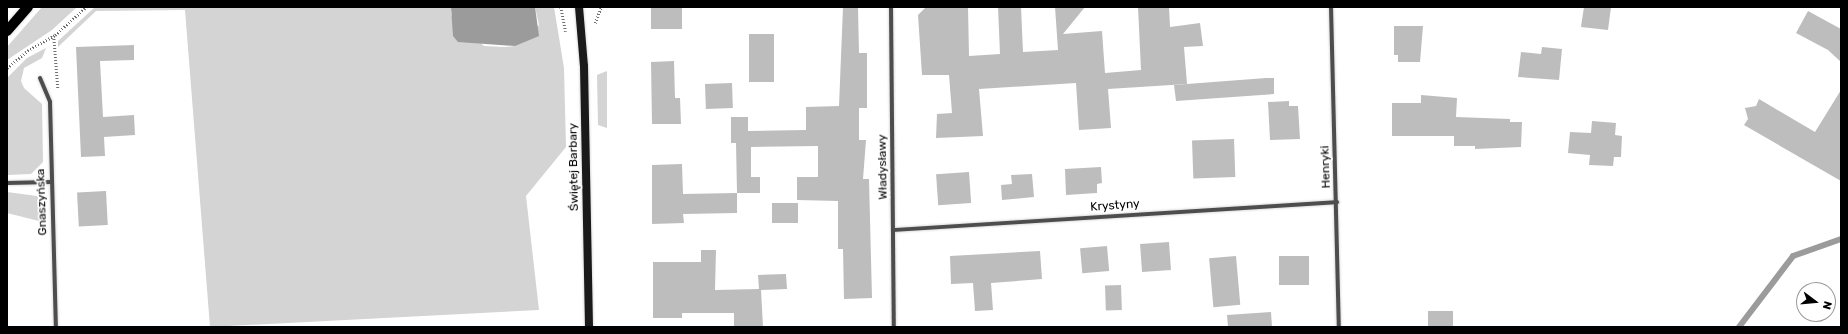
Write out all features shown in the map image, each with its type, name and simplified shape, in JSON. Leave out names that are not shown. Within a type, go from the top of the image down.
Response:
[{"type":"main road","points":[[7,31],[28,7]]},
{"type":"street","name":"Świętej Barbary","points":[[579,7],[584,66],[589,327]]},
{"type":"street","name":"Władysławy","points":[[891,7],[894,327]]},
{"type":"street","name":"Henryki","points":[[1331,7],[1339,327]]},
{"type":"street","name":"Gnaszyńska","points":[[40,78],[50,102],[56,327]]},
{"type":"street","points":[[7,183],[51,182]]},
{"type":"street","name":"Krystyny","points":[[894,230],[1337,202]]},
{"type":"path","points":[[7,68],[19,57],[55,35],[86,7]]},
{"type":"path","points":[[561,7],[563,25]]},
{"type":"shaded area","points":[[42,7],[77,7],[52,30],[7,60],[7,47]]},
{"type":"shaded area","points":[[95,7],[451,7],[451,15],[484,46],[505,47],[515,46],[539,25],[535,7],[554,7],[564,68],[566,147],[526,196],[539,310],[210,327],[185,10],[96,11],[58,47],[58,41]]},
{"type":"shaded area","points":[[451,7],[535,7],[539,36],[515,46],[458,42],[453,36]]},
{"type":"shaded area","points":[[46,48],[42,58],[24,68],[21,81],[24,88],[42,104],[43,162],[31,174],[7,175],[7,78],[27,58]]},
{"type":"shaded area","points":[[607,71],[607,128],[598,125],[597,75]]},
{"type":"shaded area","points":[[7,192],[37,196],[44,206],[44,220],[40,224],[39,221],[7,213]]},
{"type":"building","points":[[651,7],[682,7],[682,29],[651,29]]},
{"type":"building","points":[[843,7],[858,7],[859,53],[867,53],[867,108],[859,108],[859,140],[866,140],[863,179],[869,179],[872,298],[844,299],[843,249],[838,249],[838,201],[797,200],[797,177],[818,177],[818,146],[751,147],[751,177],[760,177],[760,193],[737,193],[736,143],[731,143],[731,117],[748,117],[748,131],[806,130],[806,107],[839,106]]},
{"type":"building","points":[[926,7],[968,7],[969,56],[1000,54],[998,7],[1021,7],[1023,52],[1058,50],[1055,7],[1085,7],[1063,34],[1102,31],[1105,73],[1141,70],[1138,7],[1169,7],[1170,27],[1200,23],[1203,46],[1184,47],[1187,84],[1108,89],[1111,128],[1079,130],[1076,83],[979,89],[983,136],[936,138],[937,114],[952,113],[949,75],[922,75],[918,15]]},
{"type":"building","points":[[1584,7],[1611,7],[1608,30],[1581,27]]},
{"type":"building","points":[[1808,11],[1841,29],[1841,62],[1828,50],[1796,33]]},
{"type":"building","points":[[1394,26],[1423,26],[1420,62],[1398,62],[1398,55],[1394,55]]},
{"type":"building","points":[[749,34],[774,34],[774,82],[749,82]]},
{"type":"building","points":[[134,45],[134,60],[100,61],[103,117],[134,115],[135,135],[104,137],[105,156],[81,157],[76,47]]},
{"type":"building","points":[[1542,47],[1562,49],[1559,80],[1518,77],[1521,52],[1541,54]]},
{"type":"building","points":[[674,61],[675,98],[680,98],[681,124],[652,124],[651,62]]},
{"type":"building","points":[[1274,78],[1274,94],[1176,101],[1174,85]]},
{"type":"building","points":[[732,83],[733,108],[706,109],[705,84]]},
{"type":"building","points":[[1841,90],[1841,181],[1744,125],[1748,119],[1745,108],[1756,106],[1759,99],[1815,132]]},
{"type":"building","points":[[1421,95],[1457,98],[1456,117],[1510,119],[1510,122],[1522,122],[1521,147],[1475,149],[1475,146],[1454,146],[1454,136],[1392,136],[1392,103],[1421,103]]},
{"type":"building","points":[[1289,101],[1289,106],[1298,106],[1300,139],[1270,140],[1268,102]]},
{"type":"building","points":[[1592,121],[1616,123],[1615,135],[1622,136],[1621,157],[1614,157],[1613,166],[1589,165],[1590,155],[1568,153],[1570,132],[1591,133]]},
{"type":"building","points":[[1234,139],[1235,177],[1193,178],[1192,140]]},
{"type":"building","points":[[682,164],[683,194],[737,193],[737,213],[683,214],[684,223],[652,224],[652,165]]},
{"type":"building","points":[[1101,167],[1102,183],[1097,184],[1097,193],[1066,195],[1065,169]]},
{"type":"building","points":[[969,172],[971,203],[938,205],[936,174]]},
{"type":"building","points":[[1032,174],[1034,197],[1002,200],[1001,185],[1012,184],[1011,175]]},
{"type":"building","points":[[106,191],[108,225],[79,226],[77,193]]},
{"type":"building","points":[[772,203],[798,203],[798,223],[772,223]]},
{"type":"building","points":[[1169,242],[1171,270],[1142,272],[1140,244]]},
{"type":"building","points":[[1107,246],[1109,271],[1082,273],[1080,248]]},
{"type":"building","points":[[701,250],[716,250],[715,290],[759,289],[758,275],[786,274],[787,289],[761,290],[763,327],[734,327],[734,313],[682,313],[682,318],[653,318],[653,262],[701,262]]},
{"type":"building","points":[[1040,251],[1042,279],[991,283],[993,310],[975,311],[973,283],[951,284],[950,256]]},
{"type":"building","points":[[1236,256],[1240,305],[1213,307],[1209,258]]},
{"type":"building","points":[[1279,256],[1309,256],[1309,285],[1279,285]]},
{"type":"building","points":[[1121,285],[1122,310],[1106,311],[1105,286]]},
{"type":"building","points":[[1428,311],[1453,311],[1453,327],[1428,327]]},
{"type":"building","points":[[1271,312],[1272,327],[1228,327],[1227,315]]},
{"type":"waterway","points":[[1739,327],[1793,256],[1841,239]]}]
